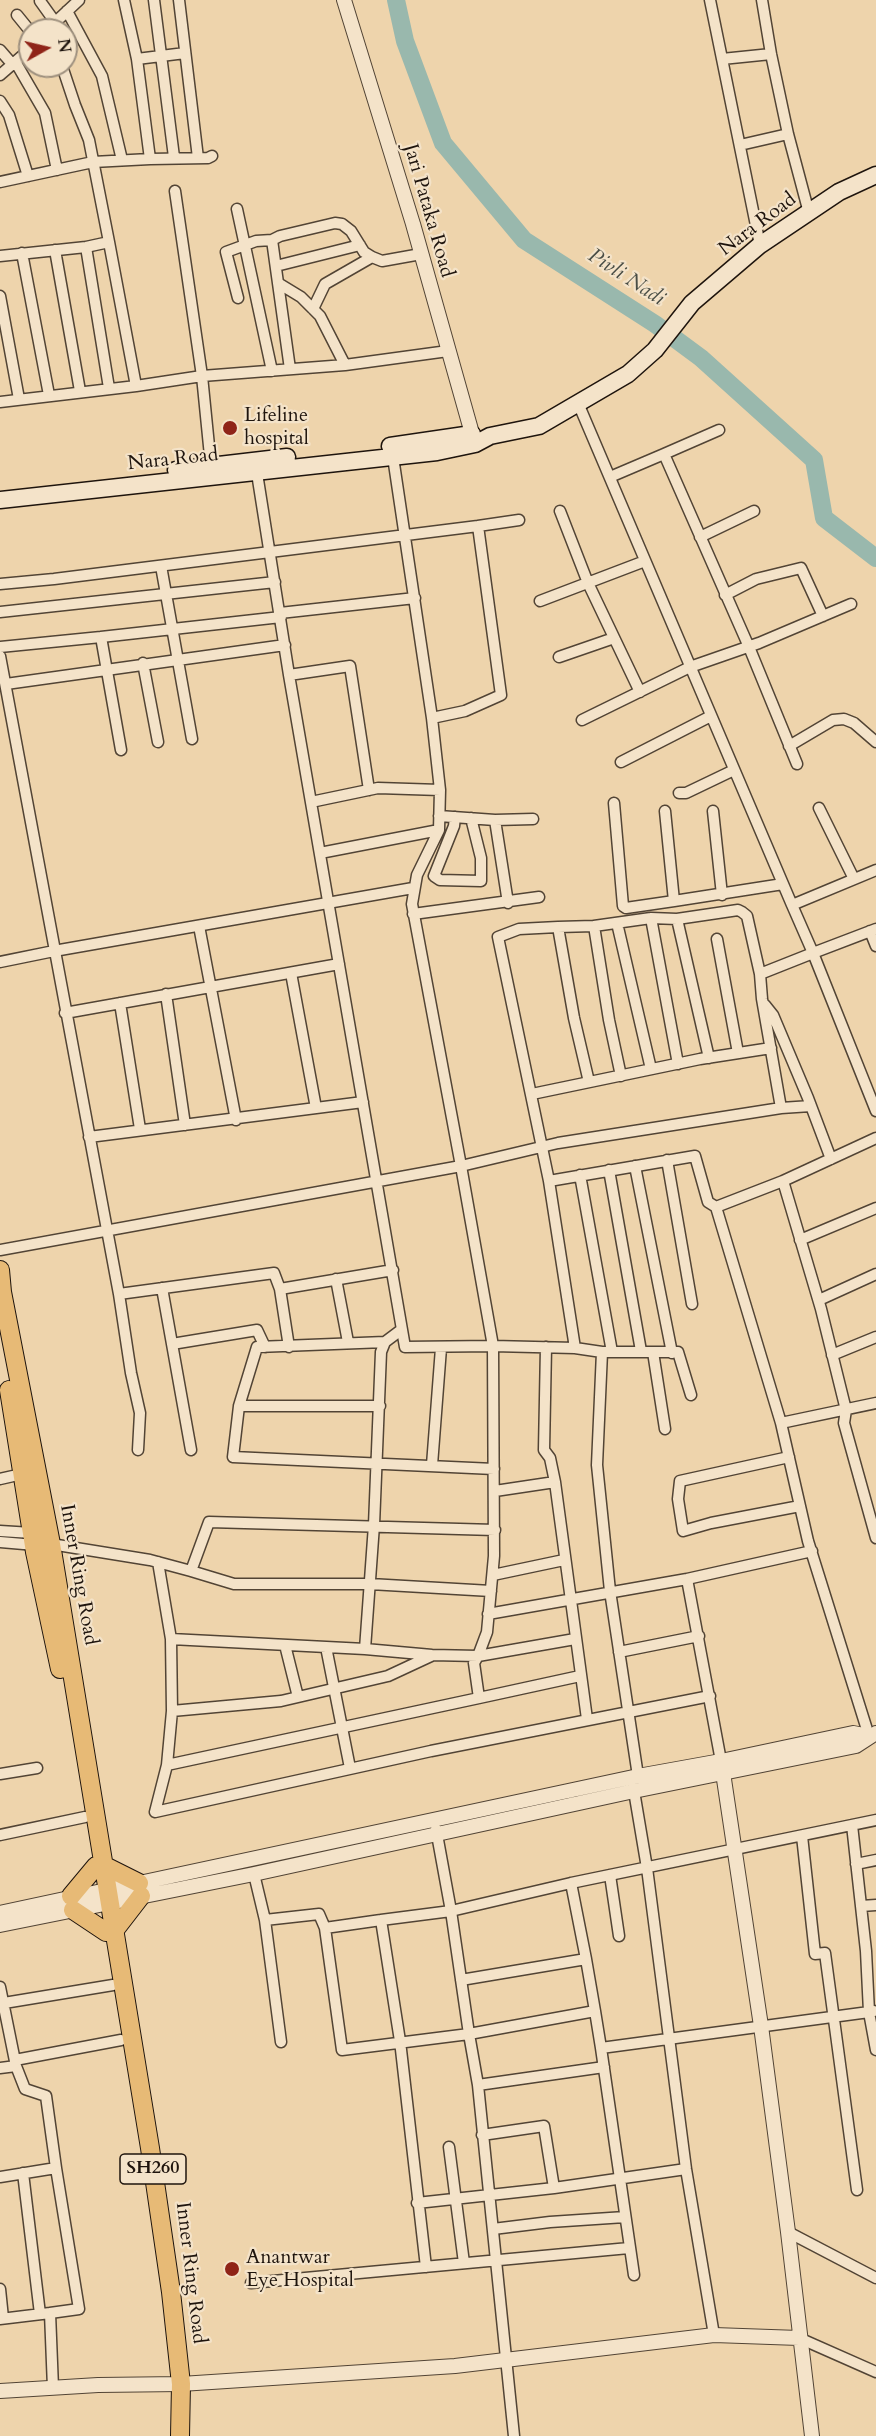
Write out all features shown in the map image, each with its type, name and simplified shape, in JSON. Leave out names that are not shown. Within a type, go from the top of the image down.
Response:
[{"type":"highway","name":"Inner Ring Road","points":[[0,1270],[58,1658],[86,1817],[100,1866]]},
{"type":"highway","name":"Inner Ring Road","points":[[0,1338],[22,1474],[39,1541],[100,1866],[164,2241],[180,2436]]},
{"type":"highway","points":[[100,1866],[140,1890],[110,1931],[72,1903],[100,1866]]},
{"type":"highway","name":"Inner Ring Road","points":[[110,1931],[113,1985],[129,2086],[140,2134],[177,2384],[174,2436]]},
{"type":"main road","name":"Nara Road","points":[[0,490],[211,465],[256,466],[393,458],[539,426],[628,374],[655,350],[692,303],[760,245],[839,192],[876,175]]},
{"type":"main road","name":"Nara Road","points":[[0,500],[394,446],[479,438]]},
{"type":"street","points":[[60,18],[79,0]]},
{"type":"street","points":[[124,0],[137,58],[150,159]]},
{"type":"street","points":[[154,0],[163,56],[174,157]]},
{"type":"street","points":[[179,0],[198,158]]},
{"type":"street","name":"Jari Pataka Road","points":[[344,0],[448,351],[479,438]]},
{"type":"street","points":[[710,0],[760,245]]},
{"type":"street","points":[[762,0],[788,134],[809,213]]},
{"type":"street","points":[[40,1],[47,18]]},
{"type":"street","points":[[67,11],[102,76],[122,160]]},
{"type":"street","points":[[0,50],[14,64],[45,113],[57,170]]},
{"type":"street","points":[[137,58],[185,53]]},
{"type":"street","points":[[722,59],[771,54]]},
{"type":"street","points":[[0,75],[18,60]]},
{"type":"street","points":[[66,78],[89,140],[136,386]]},
{"type":"street","points":[[0,101],[9,115],[28,176]]},
{"type":"street","points":[[740,145],[788,134]]},
{"type":"street","points":[[0,182],[93,162],[212,156]]},
{"type":"street","points":[[175,191],[202,376],[211,465]]},
{"type":"street","points":[[237,209],[272,371]]},
{"type":"street","points":[[238,297],[226,252],[256,241],[272,240],[280,236],[342,224],[351,231],[364,252],[382,261],[421,254]]},
{"type":"street","points":[[272,240],[290,369]]},
{"type":"street","points":[[0,256],[86,247],[110,242]]},
{"type":"street","points":[[276,266],[360,245]]},
{"type":"street","points":[[86,247],[109,388]]},
{"type":"street","points":[[55,250],[80,392]]},
{"type":"street","points":[[22,253],[49,395]]},
{"type":"street","points":[[313,309],[325,284],[372,257]]},
{"type":"street","points":[[278,283],[300,297],[320,316],[345,365]]},
{"type":"street","points":[[0,296],[19,399]]},
{"type":"street","points":[[0,402],[202,376],[345,365],[448,351]]},
{"type":"street","points":[[578,403],[813,953],[876,1111]]},
{"type":"street","points":[[610,477],[719,430]]},
{"type":"street","points":[[664,454],[749,647],[797,764]]},
{"type":"street","points":[[393,458],[432,718],[440,790],[439,830],[414,884],[413,914],[493,1346],[495,1530],[487,1632],[474,1663],[479,1698]]},
{"type":"street","points":[[256,466],[289,675],[405,1347],[493,1346],[575,1348],[607,1352],[678,1352],[691,1395]]},
{"type":"street","points":[[560,511],[588,583],[640,692]]},
{"type":"street","points":[[700,537],[754,511]]},
{"type":"street","points":[[0,584],[405,537],[519,520]]},
{"type":"street","points":[[432,718],[465,711],[501,695],[478,526]]},
{"type":"street","points":[[540,600],[645,561]]},
{"type":"street","points":[[161,566],[192,739]]},
{"type":"street","points":[[725,595],[756,579],[801,568],[824,616]]},
{"type":"street","points":[[0,612],[275,582]]},
{"type":"street","points":[[0,647],[101,637],[415,598]]},
{"type":"street","points":[[582,720],[690,667],[749,647],[851,604]]},
{"type":"street","points":[[101,637],[121,750]]},
{"type":"street","points":[[559,657],[614,638]]},
{"type":"street","points":[[6,684],[143,663],[285,645]]},
{"type":"street","points":[[0,656],[140,1413],[138,1450]]},
{"type":"street","points":[[143,663],[158,742]]},
{"type":"street","points":[[289,675],[350,666],[369,790]]},
{"type":"street","points":[[621,762],[711,716]]},
{"type":"street","points":[[789,746],[833,720],[844,718],[854,723],[876,742]]},
{"type":"street","points":[[679,793],[687,793],[734,770]]},
{"type":"street","points":[[311,801],[378,788],[440,790]]},
{"type":"street","points":[[614,803],[623,906],[626,908],[783,884]]},
{"type":"street","points":[[819,808],[854,879]]},
{"type":"street","points":[[665,811],[674,901]]},
{"type":"street","points":[[713,811],[722,895]]},
{"type":"street","points":[[439,816],[495,820],[533,819]]},
{"type":"street","points":[[0,962],[328,904],[414,884],[434,876],[454,826],[455,816]]},
{"type":"street","points":[[434,876],[440,880],[481,881],[481,858],[471,818]]},
{"type":"street","points":[[495,820],[508,903]]},
{"type":"street","points":[[320,853],[439,830]]},
{"type":"street","points":[[792,905],[876,870]]},
{"type":"street","points":[[413,914],[508,903],[539,897]]},
{"type":"street","points":[[575,1348],[543,1148],[498,937],[519,929],[594,926],[651,918],[678,919],[738,910],[742,912],[747,916],[760,974],[762,999],[781,1108]]},
{"type":"street","points":[[651,918],[678,1064]]},
{"type":"street","points":[[678,919],[709,1058]]},
{"type":"street","points":[[617,923],[651,1070]]},
{"type":"street","points":[[199,926],[236,1120]]},
{"type":"street","points":[[594,926],[609,1020],[621,1076]]},
{"type":"street","points":[[558,927],[574,1018],[589,1082]]},
{"type":"street","points":[[760,974],[873,930],[876,946]]},
{"type":"street","points":[[717,939],[738,1053]]},
{"type":"street","points":[[65,1013],[339,964]]},
{"type":"street","points":[[291,973],[316,1108]]},
{"type":"street","points":[[166,994],[185,1125]]},
{"type":"street","points":[[762,999],[773,1016],[831,1159]]},
{"type":"street","points":[[120,1003],[141,1129]]},
{"type":"street","points":[[532,1094],[709,1058],[771,1048]]},
{"type":"street","points":[[88,1137],[141,1129],[236,1120],[363,1102]]},
{"type":"street","points":[[0,1250],[378,1182],[569,1141],[781,1108],[811,1106]]},
{"type":"street","points":[[716,1207],[783,1181],[876,1138]]},
{"type":"street","points":[[140,1890],[255,1874],[638,1776],[723,1767],[856,1746],[873,1734],[812,1551],[781,1423],[716,1207],[708,1202],[695,1156],[549,1181]]},
{"type":"street","points":[[667,1160],[692,1304]]},
{"type":"street","points":[[636,1166],[672,1353]]},
{"type":"street","points":[[609,1170],[641,1351]]},
{"type":"street","points":[[580,1175],[607,1352],[597,1465],[610,1591],[638,1776]]},
{"type":"street","points":[[783,1181],[819,1300],[846,1410],[844,1423],[876,1538]]},
{"type":"street","points":[[800,1240],[876,1208]]},
{"type":"street","points":[[280,1289],[393,1270]]},
{"type":"street","points":[[119,1294],[274,1273],[280,1289],[289,1347]]},
{"type":"street","points":[[819,1300],[876,1274]]},
{"type":"street","points":[[336,1279],[348,1342]]},
{"type":"street","points":[[162,1288],[191,1450]]},
{"type":"street","points":[[172,1344],[257,1330],[265,1347]]},
{"type":"street","points":[[365,1649],[374,1525],[381,1352],[385,1342],[401,1330]]},
{"type":"street","points":[[832,1355],[876,1337]]},
{"type":"street","points":[[385,1342],[257,1347],[239,1406],[232,1457],[494,1468]]},
{"type":"street","points":[[432,1465],[441,1347]]},
{"type":"street","points":[[546,1347],[544,1450],[550,1458],[555,1482],[580,1676],[588,1719]]},
{"type":"street","points":[[653,1352],[665,1429]]},
{"type":"street","points":[[781,1423],[876,1404]]},
{"type":"street","points":[[239,1406],[380,1406]]},
{"type":"street","points":[[789,1457],[680,1481],[678,1499],[683,1532],[711,1523],[800,1506]]},
{"type":"street","points":[[0,1479],[22,1474]]},
{"type":"street","points":[[495,1491],[555,1482]]},
{"type":"street","points":[[191,1571],[209,1522],[495,1530]]},
{"type":"street","points":[[0,1531],[39,1541],[158,1562],[234,1584],[370,1584],[490,1591]]},
{"type":"street","points":[[0,1542],[39,1541]]},
{"type":"street","points":[[488,1614],[687,1579],[812,1551]]},
{"type":"street","points":[[492,1575],[564,1560]]},
{"type":"street","points":[[158,1562],[171,1639],[172,1711],[166,1766],[155,1812],[350,1768],[710,1696]]},
{"type":"street","points":[[687,1579],[723,1767],[736,1849],[788,2232],[812,2436]]},
{"type":"street","points":[[619,1652],[699,1636]]},
{"type":"street","points":[[171,1639],[478,1656],[575,1638]]},
{"type":"street","points":[[285,1645],[298,1697]]},
{"type":"street","points":[[326,1647],[350,1768]]},
{"type":"street","points":[[172,1711],[281,1701],[388,1676],[432,1655]]},
{"type":"street","points":[[166,1766],[580,1676]]},
{"type":"street","points":[[0,1913],[105,1897],[436,1826],[634,1791],[723,1767]]},
{"type":"street","points":[[0,1774],[37,1768]]},
{"type":"street","points":[[634,1791],[647,1868],[686,2169],[714,2335]]},
{"type":"street","points":[[0,1835],[86,1817]]},
{"type":"street","points":[[325,1928],[451,1911],[571,1883],[876,1820]]},
{"type":"street","points":[[852,1825],[876,2050]]},
{"type":"street","points":[[436,1826],[478,2085],[514,2436]]},
{"type":"street","points":[[802,1836],[815,1954],[825,1953],[857,2190]]},
{"type":"street","points":[[856,1864],[876,1860]]},
{"type":"street","points":[[255,1874],[265,1920],[281,2042]]},
{"type":"street","points":[[610,1875],[619,1936]]},
{"type":"street","points":[[571,1883],[601,2048],[634,2275]]},
{"type":"street","points":[[0,1925],[72,1903]]},
{"type":"street","points":[[861,1906],[876,1905]]},
{"type":"street","points":[[265,1920],[319,1914],[325,1928],[342,2050],[469,2034],[595,2011]]},
{"type":"street","points":[[381,1920],[400,2041],[426,2267]]},
{"type":"street","points":[[461,1980],[586,1959]]},
{"type":"street","points":[[3,2008],[113,1985]]},
{"type":"street","points":[[0,1987],[16,2063],[25,2089],[46,2096],[79,2309],[2,2318],[0,2289]]},
{"type":"street","points":[[601,2048],[873,2011]]},
{"type":"street","points":[[0,2068],[122,2040]]},
{"type":"street","points":[[478,2085],[604,2067]]},
{"type":"street","points":[[482,2135],[544,2126],[554,2187]]},
{"type":"street","points":[[449,2147],[464,2263]]},
{"type":"street","points":[[0,2177],[56,2168]]},
{"type":"street","points":[[417,2203],[686,2169]]},
{"type":"street","points":[[23,2173],[45,2314],[53,2388]]},
{"type":"street","points":[[493,2229],[550,2222],[625,2217]]},
{"type":"street","points":[[788,2232],[876,2278]]},
{"type":"street","points":[[251,2283],[629,2248]]},
{"type":"street","points":[[0,2391],[177,2384],[506,2362],[714,2335],[800,2338],[876,2372]]},
{"type":"waterway","name":"Pivli Nadi","points":[[396,0],[405,41],[443,143],[524,240],[655,324],[701,358],[814,460],[824,518],[876,558]]},
{"type":"place","name":"Lifeline hospital","points":[[230,428]]},
{"type":"place","name":"Anantwar Eye Hospital","points":[[232,2269]]}]
